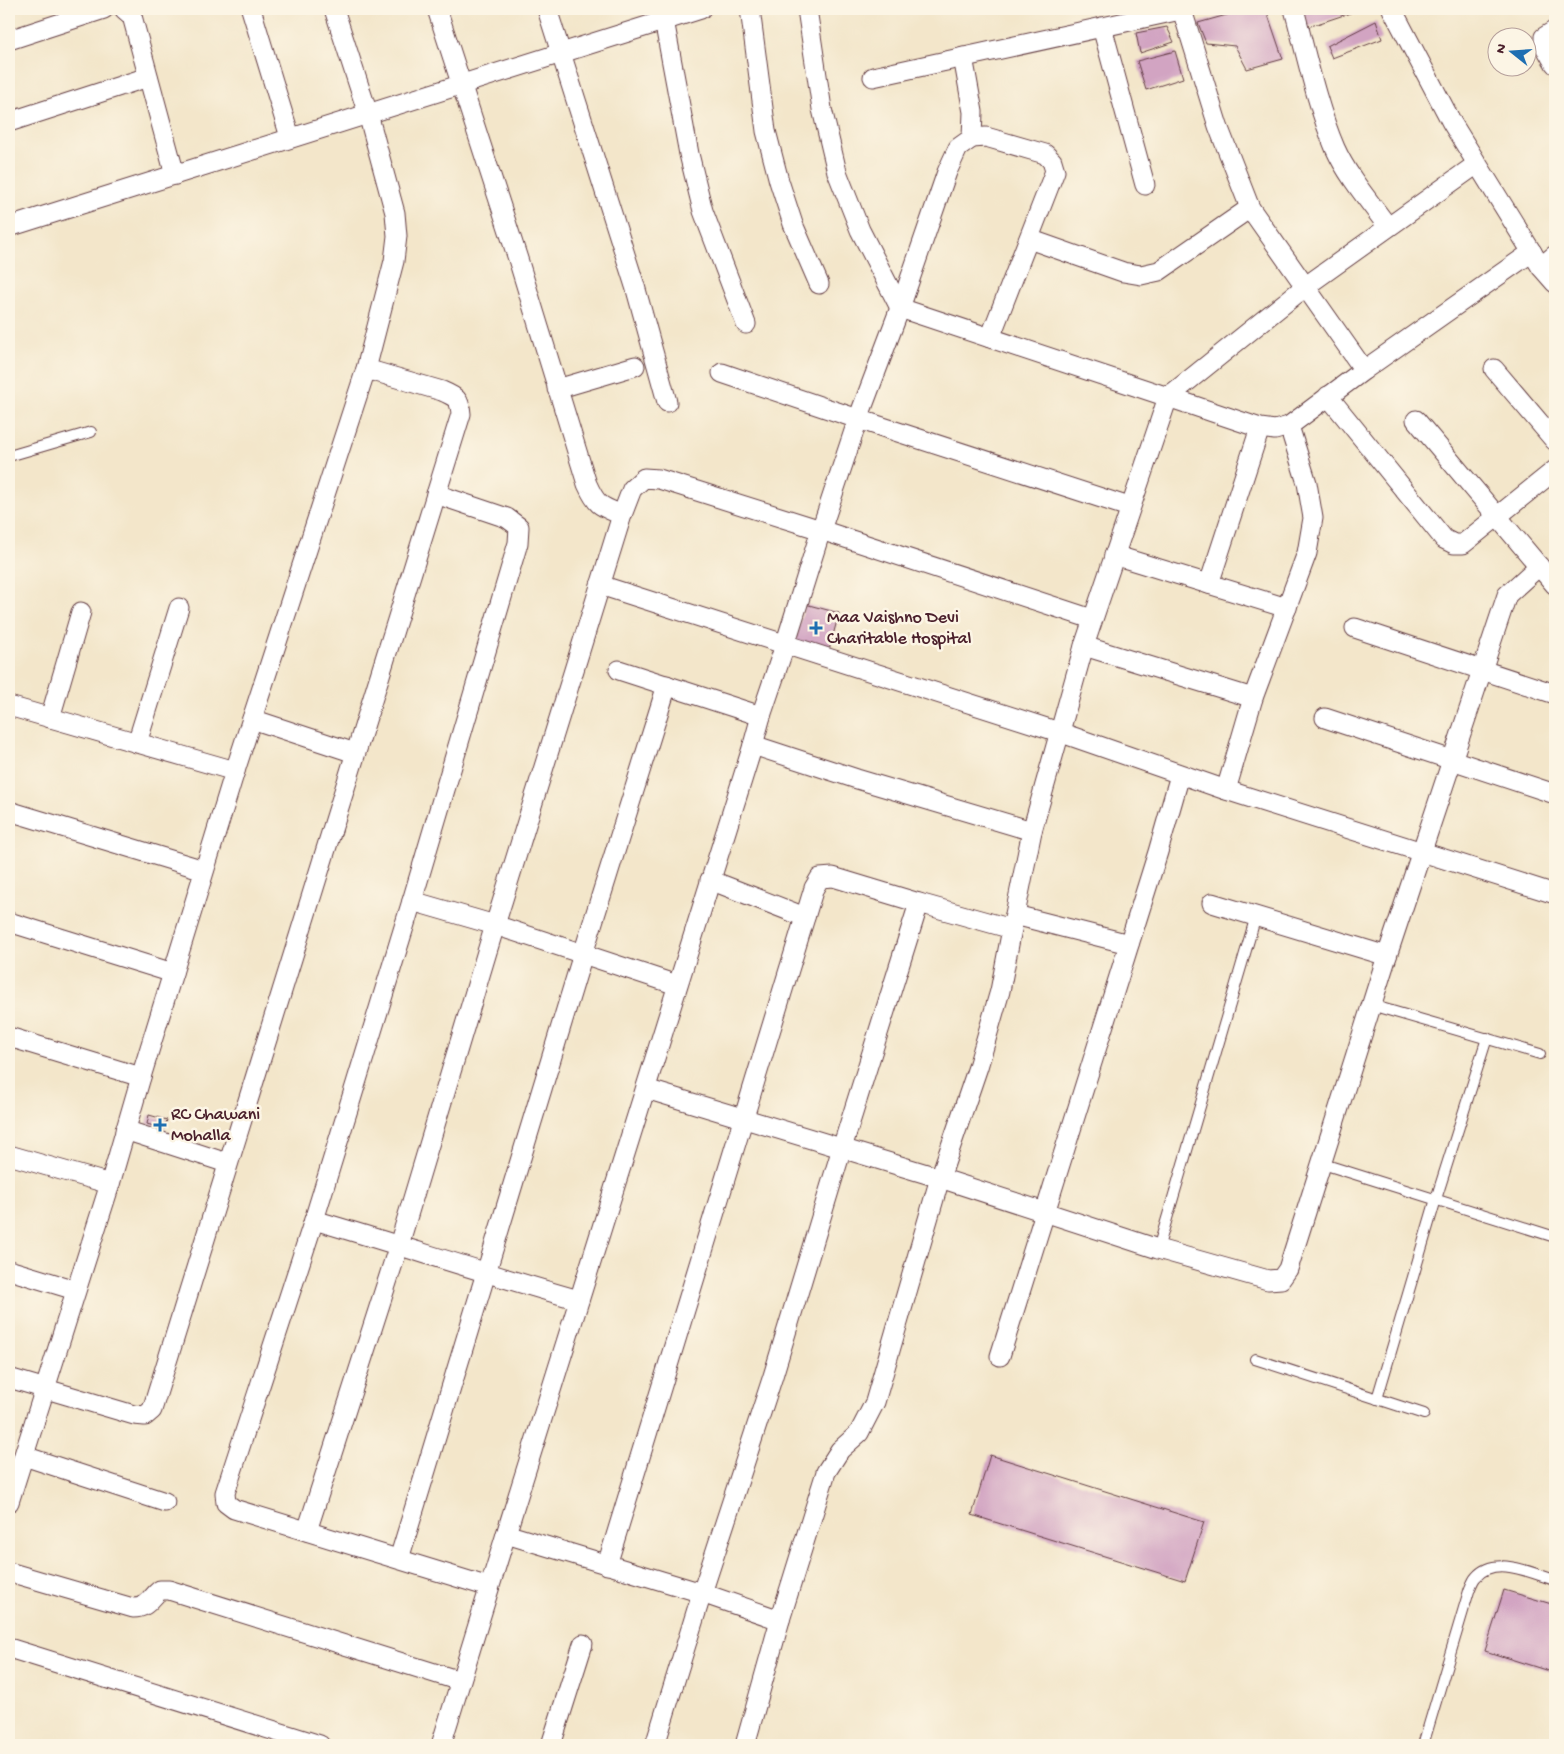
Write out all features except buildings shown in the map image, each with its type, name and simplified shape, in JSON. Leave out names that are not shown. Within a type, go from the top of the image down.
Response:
[{"type":"street","points":[[9,40],[104,9]]},
{"type":"street","points":[[124,9],[132,16],[174,175]]},
{"type":"street","points":[[251,9],[290,138]]},
{"type":"street","points":[[9,1499],[110,1184],[235,771],[366,369],[394,261],[398,236],[395,213],[368,114],[334,9]]},
{"type":"street","points":[[437,9],[462,83],[587,484],[594,500],[606,509],[622,516]]},
{"type":"street","points":[[547,9],[635,286],[668,402]]},
{"type":"street","points":[[9,227],[701,9]]},
{"type":"street","points":[[750,9],[766,131],[793,224],[819,284]]},
{"type":"street","points":[[807,9],[822,108],[837,172],[860,230],[900,308],[1260,428],[1275,430],[1288,426],[1364,370],[1543,258]]},
{"type":"street","points":[[873,77],[1183,9],[1218,126],[1250,208],[1364,370]]},
{"type":"street","points":[[1294,9],[1324,117],[1336,148],[1350,175],[1388,227]]},
{"type":"street","points":[[1392,9],[1452,123],[1477,164],[1543,258],[1555,283]]},
{"type":"street","points":[[664,20],[689,154],[702,211],[746,324]]},
{"type":"street","points":[[1102,27],[1146,184]]},
{"type":"street","points":[[1555,30],[1544,37],[1544,45],[1555,64]]},
{"type":"street","points":[[963,58],[973,112],[972,138]]},
{"type":"street","points":[[9,122],[148,77]]},
{"type":"street","points":[[441,1745],[761,716],[858,419],[900,308],[946,172],[958,148],[972,138],[986,137],[1045,154],[1052,161],[1055,172],[990,338]]},
{"type":"street","points":[[745,1745],[780,1620],[826,1472],[840,1450],[859,1433],[875,1402],[940,1178],[981,1058],[1000,991],[1032,831],[1084,646],[1168,397],[1306,286],[1477,164]]},
{"type":"street","points":[[1029,239],[1123,272],[1141,275],[1159,271],[1250,208]]},
{"type":"street","points":[[557,389],[635,366]]},
{"type":"street","points":[[9,1378],[134,1415],[145,1416],[152,1410],[461,414],[460,403],[454,396],[366,369]]},
{"type":"street","points":[[1494,369],[1555,441]]},
{"type":"street","points":[[722,373],[1130,507]]},
{"type":"street","points":[[1328,396],[1444,539],[1454,544],[1463,544],[1555,470]]},
{"type":"street","points":[[1416,420],[1555,585]]},
{"type":"street","points":[[1226,790],[1253,698],[1307,553],[1313,518],[1307,483],[1288,426]]},
{"type":"street","points":[[1209,584],[1260,428]]},
{"type":"street","points":[[306,1531],[399,1245],[495,925],[600,585],[632,489],[644,478],[659,479],[1092,619]]},
{"type":"street","points":[[436,494],[507,518],[519,527],[518,543],[412,901],[314,1220],[225,1492],[226,1503],[234,1508],[490,1588]]},
{"type":"street","points":[[1114,555],[1287,608]]},
{"type":"street","points":[[646,1089],[940,1178],[1158,1249],[1268,1280],[1281,1279],[1288,1270],[1371,1005],[1507,595],[1539,566]]},
{"type":"street","points":[[600,585],[1059,732],[1226,790],[1555,894]]},
{"type":"street","points":[[137,743],[179,608]]},
{"type":"street","points":[[50,718],[81,612]]},
{"type":"street","points":[[1355,628],[1555,694]]},
{"type":"street","points":[[1084,646],[1253,698]]},
{"type":"street","points":[[618,670],[761,716]]},
{"type":"street","points":[[399,1560],[485,1273],[667,685]]},
{"type":"street","points":[[9,706],[235,771]]},
{"type":"street","points":[[252,718],[356,753]]},
{"type":"street","points":[[1326,718],[1555,794]]},
{"type":"street","points":[[753,745],[857,779],[1032,831]]},
{"type":"street","points":[[1000,1356],[1180,775]]},
{"type":"street","points":[[9,811],[204,870]]},
{"type":"street","points":[[607,1565],[805,917],[814,888],[820,878],[833,877],[919,903],[1129,944]]},
{"type":"street","points":[[710,880],[805,917]]},
{"type":"street","points":[[412,901],[495,925],[677,985]]},
{"type":"street","points":[[655,1745],[702,1593],[773,1376],[919,903]]},
{"type":"street","points":[[1212,903],[1387,956]]},
{"type":"street","points":[[9,922],[173,973]]},
{"type":"street","points":[[9,1037],[141,1077]]},
{"type":"street","points":[[125,1130],[228,1163]]},
{"type":"street","points":[[9,1155],[110,1184]]},
{"type":"street","points":[[314,1220],[579,1300]]},
{"type":"street","points":[[9,1270],[75,1290]]},
{"type":"street","points":[[24,1456],[165,1502]]},
{"type":"street","points":[[506,1534],[702,1593],[780,1620]]},
{"type":"street","points":[[9,1572],[133,1608],[141,1608],[148,1604],[160,1590],[169,1590],[460,1682]]},
{"type":"street","points":[[550,1745],[583,1644]]},
{"type":"street","points":[[9,1648],[320,1745]]},
{"type":"lane","points":[[9,456],[91,432]]},
{"type":"lane","points":[[1158,1249],[1256,916]]},
{"type":"lane","points":[[1371,1005],[1540,1054]]},
{"type":"lane","points":[[1377,1399],[1436,1199],[1487,1038]]},
{"type":"lane","points":[[1322,1164],[1555,1235]]},
{"type":"lane","points":[[1255,1359],[1424,1414]]},
{"type":"lane","points":[[1423,1745],[1469,1590],[1477,1576],[1490,1567],[1507,1566],[1555,1580]]},
{"type":"place","name":"Maa Vaishno Devi Charitable Hospital","points":[[816,628]]},
{"type":"place","name":"RC Chawani Mohalla","points":[[160,1125]]}]
